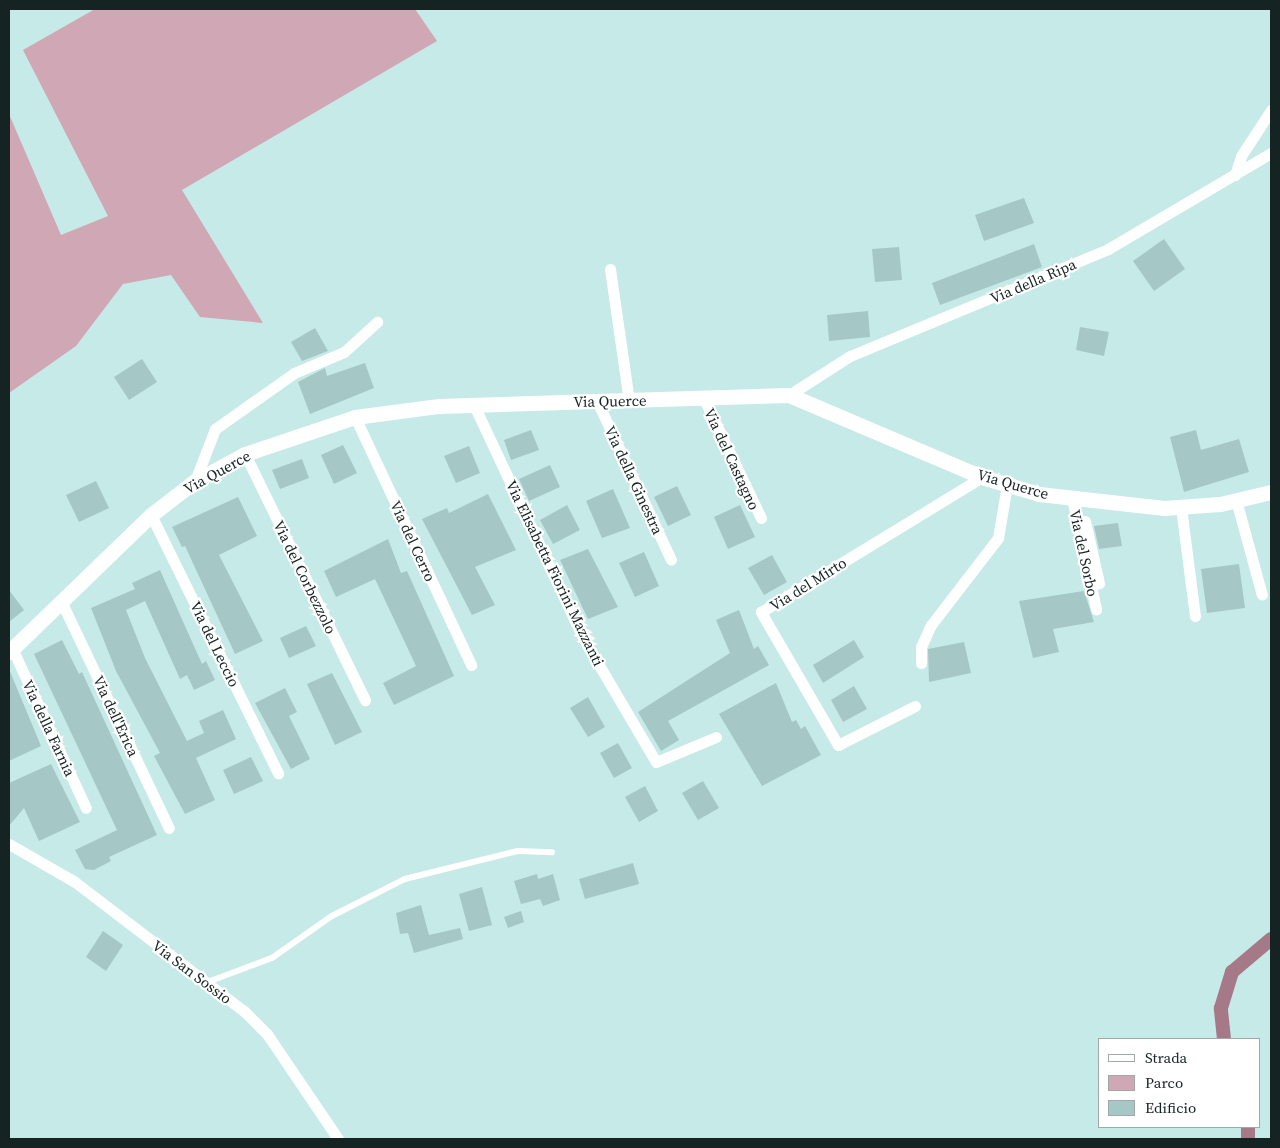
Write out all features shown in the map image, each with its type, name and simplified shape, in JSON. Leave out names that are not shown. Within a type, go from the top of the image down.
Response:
[{"type":"street","points":[[1235,175],[1241,156],[1271,110]]},
{"type":"street","name":"Via della Ripa","points":[[789,395],[850,356],[1108,249],[1271,153]]},
{"type":"street","points":[[610,269],[629,402]]},
{"type":"street","points":[[195,481],[215,429],[294,373],[344,352],[377,322]]},
{"type":"street","name":"Via Querce","points":[[11,650],[152,515],[195,481],[245,454],[355,417],[473,403],[629,402],[789,395],[982,477],[1007,485],[1076,499],[1181,507],[1236,500],[1271,492]]},
{"type":"street","name":"Via del Castagno","points":[[704,399],[761,518]]},
{"type":"street","name":"Via della Ginestra","points":[[597,401],[672,560]]},
{"type":"street","name":"Via Elisabetta Fiorini Mazzanti","points":[[473,403],[583,638],[656,762],[716,737]]},
{"type":"street","name":"Via del Cerro","points":[[355,417],[471,665]]},
{"type":"street","name":"Via del Corbezzolo","points":[[245,454],[364,700]]},
{"type":"street","name":"Via del Mirto","points":[[915,706],[838,745],[761,612],[982,477]]},
{"type":"street","points":[[921,663],[922,647],[931,625],[998,538],[1007,485]]},
{"type":"street","points":[[1076,499],[1100,583]]},
{"type":"street","name":"Via del Sorbo","points":[[1076,499],[1096,608]]},
{"type":"street","points":[[1236,500],[1262,595]]},
{"type":"street","points":[[1181,507],[1195,616]]},
{"type":"street","name":"Via del Leccio","points":[[152,515],[278,773]]},
{"type":"street","name":"Via dell'Erica","points":[[62,603],[169,828]]},
{"type":"street","name":"Via della Farnia","points":[[11,650],[86,808]]},
{"type":"street","name":"Via San Sossio","points":[[9,844],[75,882],[206,983],[268,1034],[338,1139]]},
{"type":"lane","points":[[206,983],[272,958],[332,916],[405,879],[518,851],[552,852]]},
{"type":"green space","points":[[95,9],[415,9],[437,41],[182,190],[263,323],[200,317],[171,275],[123,284],[76,346],[9,393],[9,114],[61,235],[108,216],[23,50]]},
{"type":"building","points":[[1024,198],[1034,223],[984,241],[975,215]]},
{"type":"building","points":[[1164,239],[1185,269],[1154,291],[1133,261]]},
{"type":"building","points":[[1034,244],[1042,267],[940,305],[932,283]]},
{"type":"building","points":[[899,247],[902,280],[875,282],[872,249]]},
{"type":"building","points":[[868,311],[870,337],[829,341],[827,315]]},
{"type":"building","points":[[1080,327],[1109,332],[1104,356],[1076,350]]},
{"type":"building","points":[[315,328],[328,351],[302,361],[291,342]]},
{"type":"building","points":[[142,359],[157,382],[129,400],[114,377]]},
{"type":"building","points":[[365,363],[374,388],[310,414],[298,382],[325,368],[327,376]]},
{"type":"building","points":[[531,430],[539,450],[511,460],[504,440]]},
{"type":"building","points":[[1196,430],[1201,450],[1239,439],[1249,472],[1184,492],[1170,437]]},
{"type":"building","points":[[343,445],[357,473],[334,484],[321,455]]},
{"type":"building","points":[[469,446],[480,473],[456,483],[444,456]]},
{"type":"building","points":[[302,459],[309,478],[280,489],[272,470]]},
{"type":"building","points":[[550,465],[560,487],[529,501],[519,479]]},
{"type":"building","points":[[96,481],[109,508],[79,522],[66,495]]},
{"type":"building","points":[[677,486],[691,515],[668,526],[654,497]]},
{"type":"building","points":[[613,489],[630,528],[602,538],[586,501]]},
{"type":"building","points":[[488,494],[516,550],[475,567],[495,605],[472,615],[422,519],[447,508],[449,513]]},
{"type":"building","points":[[238,497],[257,536],[219,555],[263,641],[235,654],[185,546],[182,547],[172,527]]},
{"type":"building","points":[[567,505],[580,530],[553,544],[540,520]]},
{"type":"building","points":[[740,505],[755,537],[728,549],[714,517]]},
{"type":"building","points":[[1118,523],[1122,546],[1099,549],[1094,526]]},
{"type":"building","points":[[388,539],[401,573],[407,571],[454,676],[394,705],[383,683],[416,666],[375,579],[336,597],[324,571]]},
{"type":"building","points":[[588,549],[618,607],[588,619],[560,560]]},
{"type":"building","points":[[644,552],[659,586],[635,597],[619,563]]},
{"type":"building","points":[[772,555],[787,582],[764,595],[748,568]]},
{"type":"building","points":[[1239,564],[1245,608],[1207,613],[1201,569]]},
{"type":"building","points":[[160,570],[202,664],[206,661],[215,680],[194,690],[187,675],[180,679],[145,601],[126,610],[145,658],[187,741],[204,733],[199,721],[223,710],[236,739],[196,758],[215,800],[185,814],[154,756],[160,753],[116,671],[91,608],[135,589],[132,583]]},
{"type":"building","points":[[9,590],[24,610],[9,622]]},
{"type":"building","points":[[1084,591],[1094,622],[1053,629],[1059,652],[1033,658],[1019,601]]},
{"type":"building","points":[[739,610],[754,649],[758,646],[769,665],[668,721],[679,740],[661,751],[638,712],[730,653],[716,620]]},
{"type":"building","points":[[306,626],[316,646],[289,658],[280,638]]},
{"type":"building","points":[[62,640],[79,674],[82,672],[157,835],[109,857],[111,861],[94,870],[85,869],[75,850],[117,830],[34,654]]},
{"type":"building","points":[[854,640],[864,657],[823,683],[813,665]]},
{"type":"building","points":[[964,642],[971,673],[929,682],[928,649]]},
{"type":"building","points":[[9,669],[41,746],[9,761]]},
{"type":"building","points":[[332,673],[362,732],[335,745],[307,684]]},
{"type":"building","points":[[776,683],[792,722],[796,720],[801,729],[805,726],[821,755],[762,786],[719,714]]},
{"type":"building","points":[[854,686],[867,709],[843,722],[831,700]]},
{"type":"building","points":[[285,688],[297,712],[289,716],[310,759],[291,769],[255,703]]},
{"type":"building","points":[[588,697],[605,727],[588,737],[570,708]]},
{"type":"building","points":[[618,743],[632,768],[614,778],[600,753]]},
{"type":"building","points":[[251,757],[263,781],[234,794],[223,770]]},
{"type":"building","points":[[51,764],[80,822],[39,841],[24,808],[9,826],[9,783]]},
{"type":"building","points":[[703,781],[719,808],[698,820],[682,793]]},
{"type":"building","points":[[645,786],[658,811],[639,822],[625,797]]},
{"type":"building","points":[[633,863],[639,884],[585,899],[579,879]]},
{"type":"building","points":[[537,874],[538,879],[553,874],[560,900],[543,906],[540,899],[521,904],[514,881]]},
{"type":"building","points":[[482,887],[492,925],[469,931],[459,894]]},
{"type":"building","points":[[421,905],[429,935],[460,928],[463,939],[414,953],[408,933],[400,934],[396,913]]},
{"type":"building","points":[[521,911],[524,922],[508,928],[504,917]]},
{"type":"building","points":[[103,931],[123,945],[106,971],[86,957]]},
{"type":"waterway","points":[[1224,1038],[1221,1008],[1232,972],[1271,939]]},
{"type":"waterway","points":[[1248,1128],[1248,1139]]}]
